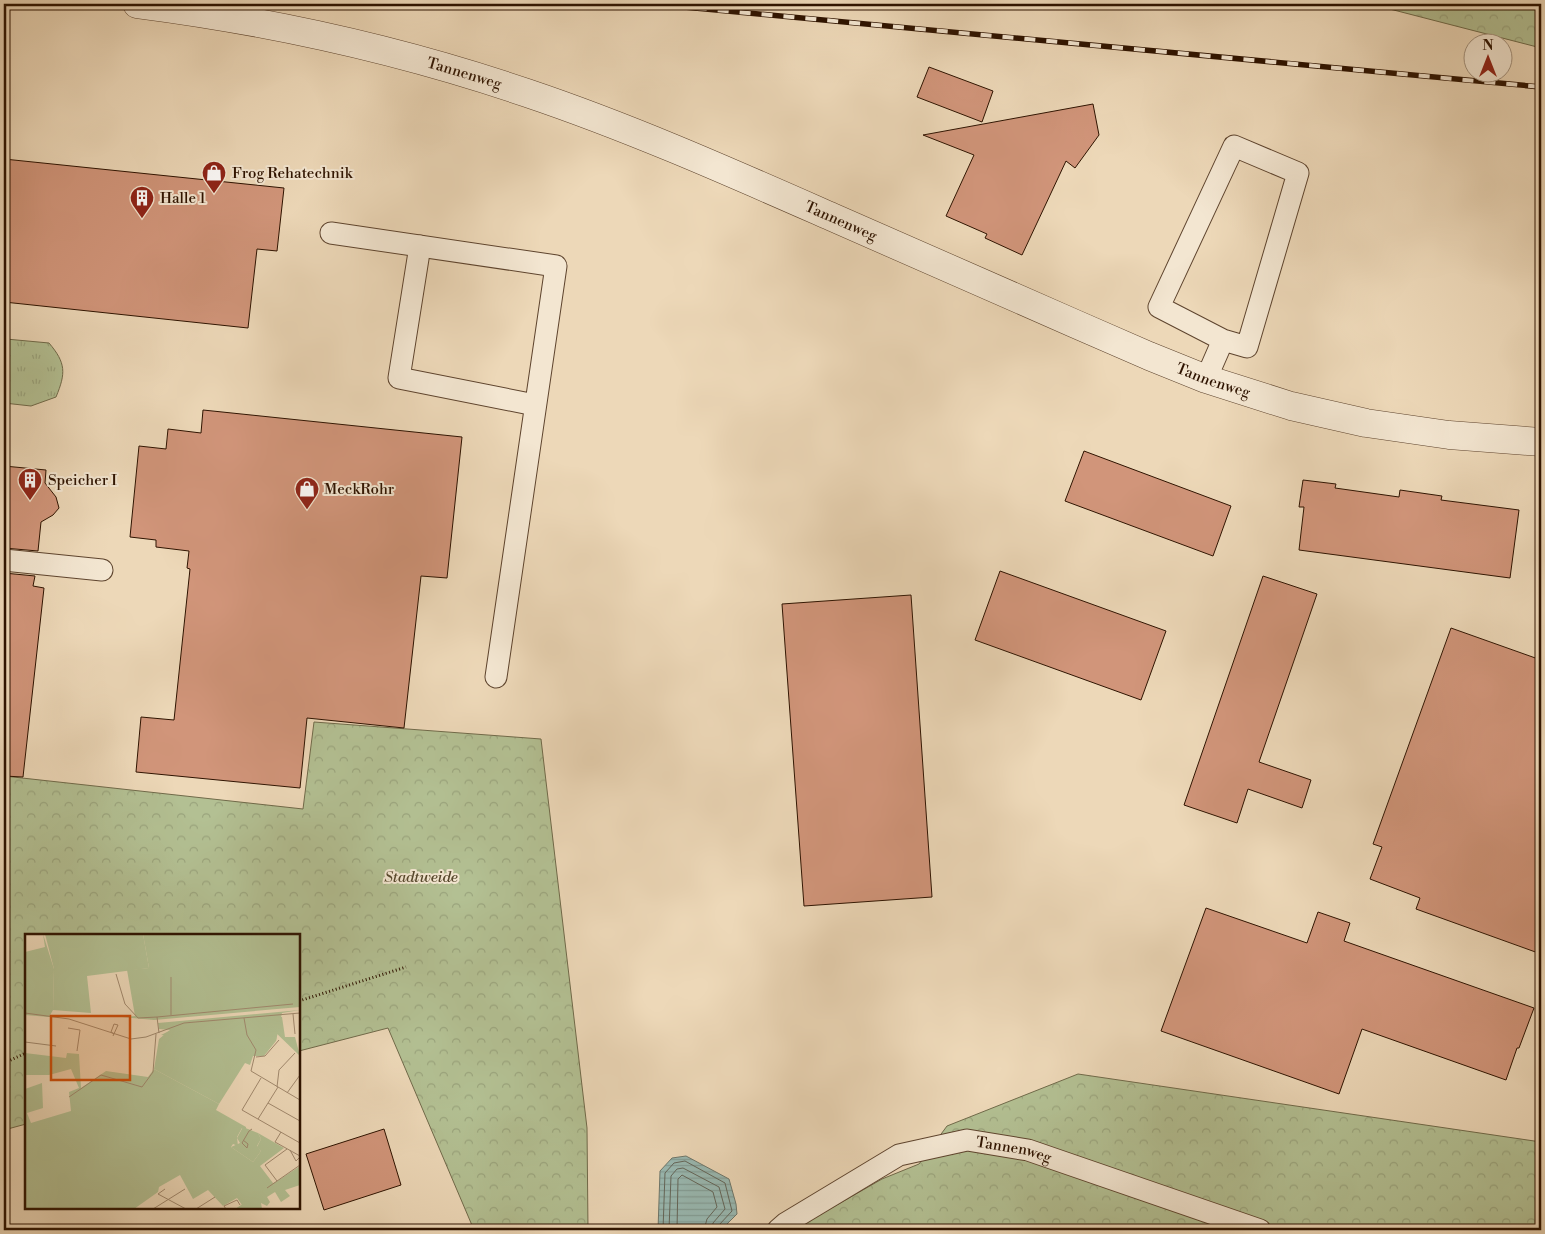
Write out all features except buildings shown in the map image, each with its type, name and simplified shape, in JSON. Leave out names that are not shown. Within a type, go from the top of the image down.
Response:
[{"type":"street","name":"Tannenweg","points":[[137,4],[265,25],[354,44],[442,67],[526,92],[609,123],[750,181],[1148,356],[1206,379],[1291,406],[1366,422],[1449,435],[1541,442]]},
{"type":"lane","points":[[1234,146],[1298,172],[1247,347],[1223,340],[1160,307],[1234,146]]},
{"type":"lane","points":[[331,233],[556,266],[496,677]]},
{"type":"lane","points":[[420,246],[399,378],[536,405]]},
{"type":"lane","points":[[1206,379],[1223,340]]},
{"type":"lane","points":[[4,560],[102,570]]},
{"type":"lane","name":"Tannenweg","points":[[778,1230],[786,1223],[899,1155],[967,1140],[1028,1150],[1260,1230]]},
{"type":"path","points":[[300,1001],[406,967]]},
{"type":"path","points":[[4,1063],[25,1053]]},
{"type":"green space","points":[[1541,4],[1541,48],[1512,41],[1512,32],[1479,32],[1382,7]]},
{"type":"green space","points":[[6,339],[49,343],[59,356],[63,368],[62,381],[56,397],[31,406],[4,403]]},
{"type":"green space","name":"Stadtweide","points":[[314,722],[541,739],[587,1128],[588,1230],[474,1230],[388,1028],[300,1051],[300,934],[25,934],[25,1124],[4,1130],[4,776],[303,809]]},
{"type":"green space","points":[[1078,1074],[1541,1142],[1541,1230],[793,1230],[882,1179],[919,1164],[947,1126]]},
{"type":"water","points":[[686,1156],[729,1179],[737,1214],[721,1230],[658,1230],[660,1171],[672,1158]]},
{"type":"railway","points":[[652,4],[1541,87]]},
{"type":"place","name":"Frog Rehatechnik","points":[[214,194]]},
{"type":"place","name":"Halle 1","points":[[142,219]]},
{"type":"place","name":"Speicher I","points":[[30,501]]},
{"type":"place","name":"MeckRohr","points":[[307,510]]}]
